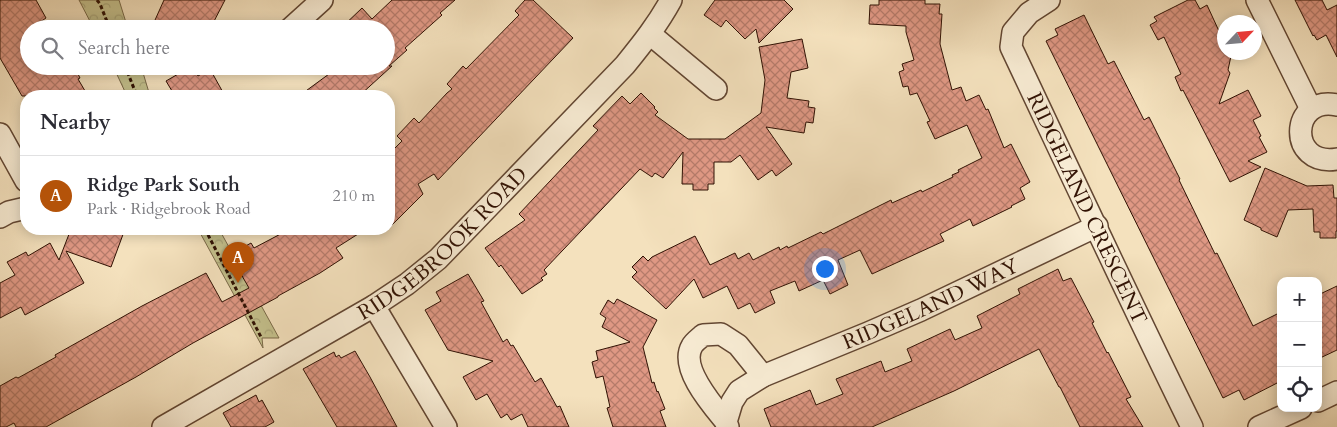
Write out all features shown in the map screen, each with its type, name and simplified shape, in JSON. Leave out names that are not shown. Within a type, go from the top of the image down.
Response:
[{"type":"street","points":[[300,20],[322,0]]},
{"type":"street","name":"RIDGEBROOK ROAD","points":[[163,427],[374,306],[407,284],[438,259],[625,65],[650,34],[671,0]]},
{"type":"street","name":"RIDGELAND CRESCENT","points":[[1048,0],[1029,13],[1013,32],[1011,47],[1192,427]]},
{"type":"street","points":[[1257,0],[1312,109]]},
{"type":"street","points":[[650,34],[716,89]]},
{"type":"street","points":[[1337,105],[1320,105],[1312,109],[1305,116],[1300,132],[1302,141],[1312,156],[1329,161],[1337,159]]},
{"type":"street","points":[[0,134],[20,170]]},
{"type":"street","points":[[0,217],[20,209]]},
{"type":"street","name":"RIDGELAND WAY","points":[[727,424],[732,402],[739,391],[763,376],[921,310],[1097,226]]},
{"type":"street","points":[[374,306],[446,427]]},
{"type":"street","name":"RIDGELAND WAY","points":[[727,424],[703,393],[694,377],[689,360],[692,346],[703,334],[721,334],[738,345],[763,376]]},
{"type":"street","points":[[1322,399],[1337,392]]},
{"type":"street","points":[[1259,427],[1292,412]]},
{"type":"path","points":[[97,0],[106,20]]},
{"type":"path","points":[[129,75],[135,90]]},
{"type":"path","points":[[208,235],[262,338]]},
{"type":"green space","points":[[79,0],[119,0],[125,20],[89,20]]},
{"type":"green space","points":[[117,75],[144,75],[148,90],[124,90]]},
{"type":"green space","points":[[201,235],[222,235],[279,338],[262,338],[263,348]]},
{"type":"building","points":[[0,0],[36,0],[46,18],[43,20],[20,20],[20,75],[78,75],[80,78],[78,79],[84,90],[20,90],[20,93],[0,58]]},
{"type":"building","points":[[164,0],[225,0],[215,20],[155,20]]},
{"type":"building","points":[[392,0],[455,0],[440,13],[442,15],[405,48],[407,50],[395,61],[395,20],[349,20],[362,8],[372,19]]},
{"type":"building","points":[[525,0],[533,0],[573,38],[438,180],[434,174],[418,184],[423,194],[395,222],[395,148],[402,141],[397,136],[414,118],[419,123],[452,89],[447,84],[463,66],[466,69],[519,15],[515,11]]},
{"type":"building","points":[[715,0],[784,0],[793,9],[759,43],[756,29],[745,39],[726,20],[721,27],[704,15]]},
{"type":"building","points":[[879,0],[925,0],[925,4],[940,4],[939,14],[942,14],[940,44],[952,90],[961,87],[966,101],[979,95],[986,110],[988,109],[1004,148],[1011,144],[1030,182],[1020,188],[1025,199],[973,226],[970,219],[940,234],[944,241],[872,274],[860,250],[838,260],[848,285],[830,294],[823,280],[799,291],[795,281],[770,291],[775,303],[755,313],[750,303],[738,309],[727,286],[703,298],[694,279],[666,309],[632,277],[637,272],[632,267],[643,256],[648,261],[652,257],[695,236],[710,265],[735,253],[738,259],[749,253],[753,260],[779,247],[780,250],[787,246],[788,248],[821,232],[823,234],[891,200],[892,203],[921,190],[922,192],[953,177],[952,175],[959,172],[958,170],[982,158],[967,125],[935,139],[927,122],[930,121],[917,93],[910,95],[908,86],[903,87],[899,72],[904,70],[902,64],[914,60],[906,26],[869,24],[870,5],[879,5]]},
{"type":"building","points":[[1188,0],[1195,0],[1200,9],[1207,5],[1217,27],[1217,60],[1230,60],[1228,70],[1230,73],[1219,104],[1248,90],[1261,116],[1253,120],[1267,152],[1248,161],[1261,167],[1230,182],[1183,90],[1181,91],[1175,77],[1181,74],[1164,37],[1158,40],[1150,25],[1157,21],[1154,17]]},
{"type":"building","points":[[1295,0],[1322,0],[1327,10],[1337,5],[1337,57],[1326,35],[1317,40],[1313,36]]},
{"type":"building","points":[[1084,15],[1108,64],[1114,61],[1144,120],[1149,117],[1215,254],[1217,253],[1253,326],[1277,314],[1277,383],[1244,400],[1239,390],[1223,398],[1046,41],[1058,35],[1055,29]]},
{"type":"building","points":[[802,39],[808,68],[791,72],[787,98],[809,101],[808,107],[815,108],[813,123],[806,122],[804,133],[766,127],[792,164],[776,176],[772,170],[758,180],[740,155],[731,162],[714,162],[714,184],[708,184],[708,190],[693,190],[693,184],[682,184],[683,152],[663,178],[655,173],[652,177],[640,169],[544,270],[547,274],[541,278],[543,280],[522,294],[501,265],[499,267],[485,248],[525,220],[519,214],[598,130],[593,126],[622,96],[630,104],[641,93],[655,107],[658,112],[655,115],[688,139],[725,139],[761,113],[765,80],[759,47]]},
{"type":"building","points":[[176,75],[213,75],[222,90],[171,90],[166,81]]},
{"type":"building","points":[[328,75],[382,75],[366,90],[307,90]]},
{"type":"building","points":[[1265,168],[1307,186],[1333,185],[1334,198],[1337,198],[1336,238],[1320,238],[1320,232],[1314,232],[1313,209],[1288,210],[1277,237],[1244,220]]},
{"type":"building","points":[[69,235],[123,235],[111,267],[66,251],[84,283],[25,315],[21,307],[0,318],[0,283],[15,275],[7,262],[26,252],[28,256],[50,243],[59,260]]},
{"type":"building","points":[[279,235],[357,235],[336,248],[343,258],[320,273],[46,427],[16,427],[14,423],[6,427],[0,427],[0,386],[56,357],[55,355],[142,306],[206,273],[222,302],[249,288],[230,255],[251,243],[254,248]]},
{"type":"building","points":[[1058,269],[1063,281],[1071,278],[1094,322],[1092,323],[1107,353],[1131,397],[1126,399],[1143,427],[1080,427],[1039,349],[954,391],[872,427],[771,427],[764,409],[810,390],[816,405],[843,394],[836,379],[881,361],[885,372],[912,361],[907,349],[950,329],[955,340],[982,328],[977,316],[1020,294],[1018,289]]},
{"type":"building","points":[[468,274],[484,301],[481,302],[503,342],[507,339],[511,346],[513,345],[535,382],[541,378],[557,407],[560,406],[569,427],[528,427],[522,414],[511,420],[507,414],[501,418],[487,394],[476,400],[463,377],[493,361],[448,350],[425,310],[441,301],[436,292]]},
{"type":"building","points":[[1337,286],[1337,350],[1322,357],[1322,322],[1322,293]]},
{"type":"building","points":[[617,299],[657,320],[643,347],[652,383],[654,382],[665,409],[660,411],[666,427],[613,427],[607,408],[610,407],[603,376],[596,378],[592,362],[598,360],[596,351],[630,342],[602,327],[606,318],[600,314],[608,300],[614,304]]},
{"type":"building","points":[[355,351],[397,427],[337,427],[303,369],[334,352],[336,357],[339,355],[341,358]]},
{"type":"building","points":[[256,395],[259,402],[262,400],[274,422],[265,427],[231,427],[223,413]]},
{"type":"place","name":"Ridge Park South","points":[[238,283]]}]
